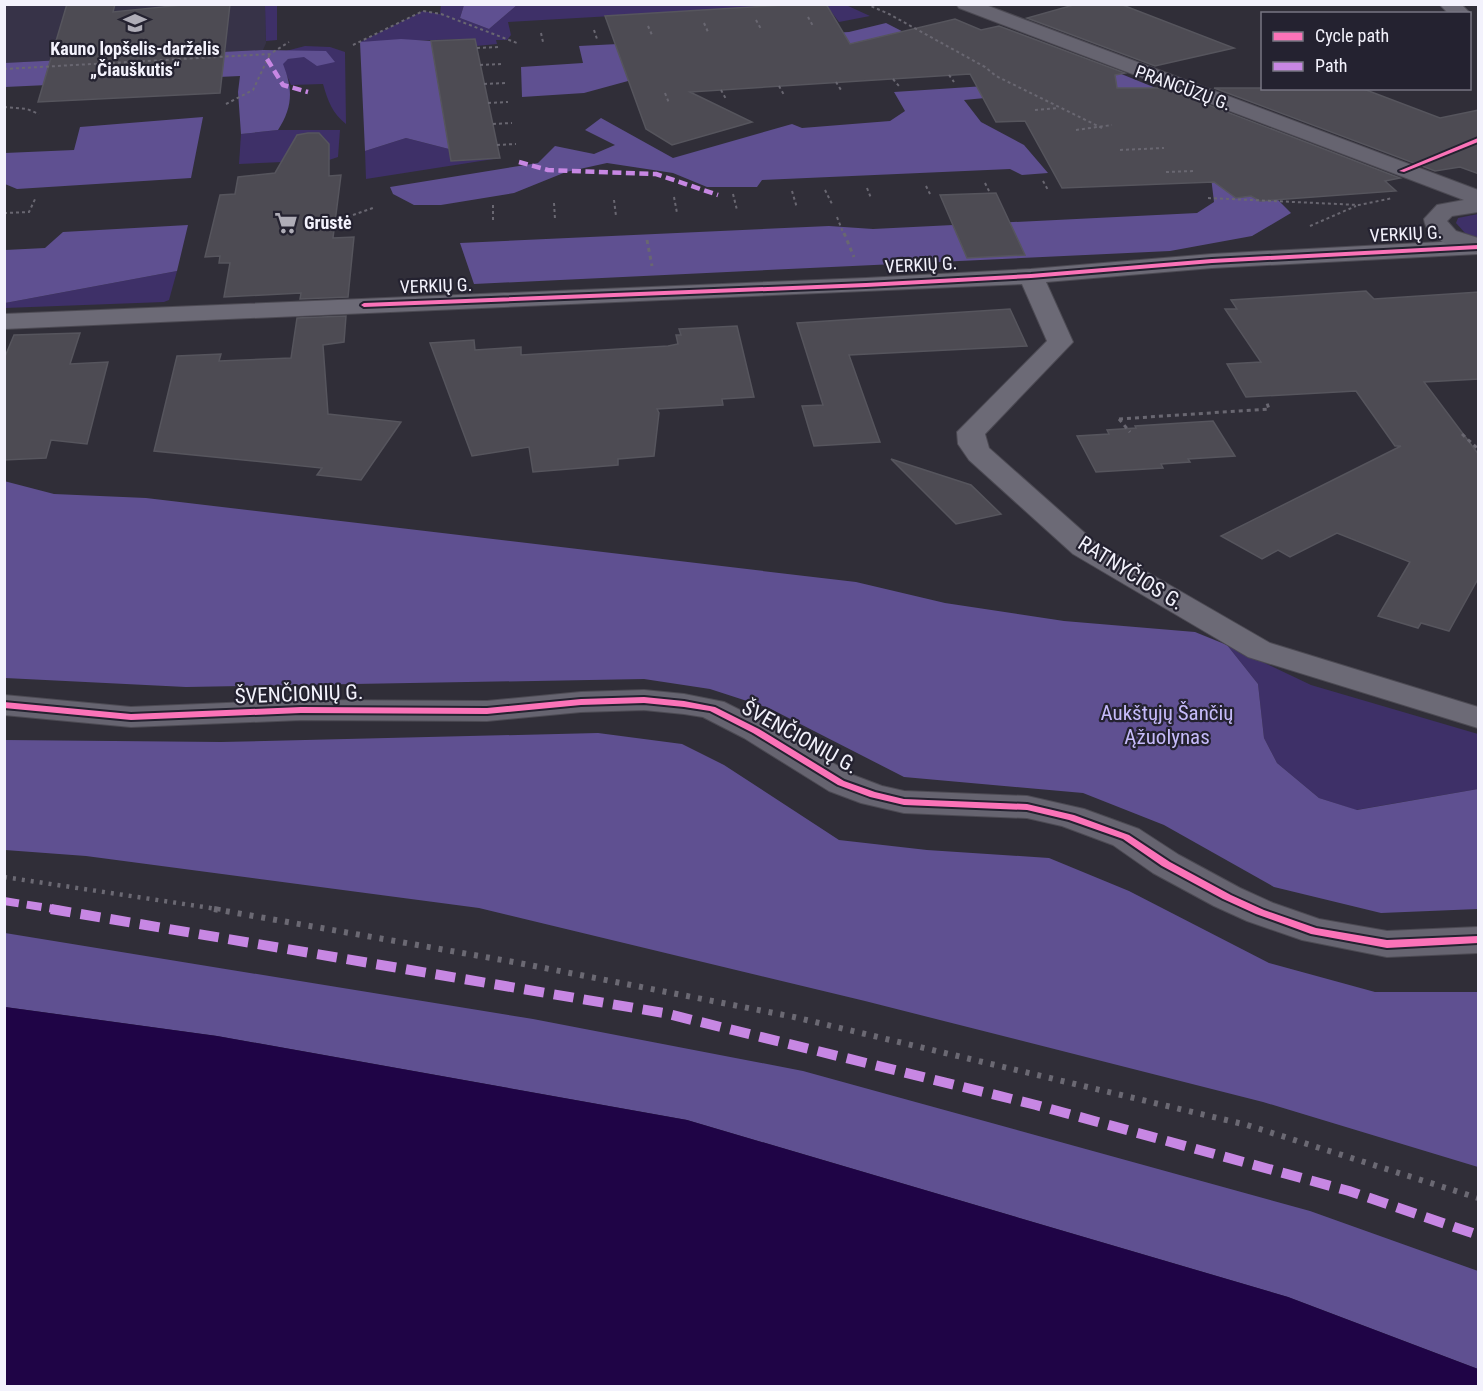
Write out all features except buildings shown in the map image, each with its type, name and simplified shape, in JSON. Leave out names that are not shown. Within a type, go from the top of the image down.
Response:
[{"type":"street","name":"PRANCŪZŲ G.","points":[[964,4],[1402,171],[1479,198]]},
{"type":"street","name":"PRANCŪZŲ G.","points":[[1402,171],[1429,190],[1443,220]]},
{"type":"street","points":[[1479,205],[1443,220],[1458,240],[1479,247]]},
{"type":"street","name":"VERKIŲ G.","points":[[1401,250],[1443,220]]},
{"type":"street","name":"VERKIŲ G.","points":[[4,322],[866,285],[1031,276],[1212,261],[1479,247]]},
{"type":"street","name":"RATNYČIOS G.","points":[[1031,276],[1060,342],[971,432],[972,444],[979,453],[1084,548],[1259,650],[1479,718]]},
{"type":"street","name":"ŠVENČIONIŲ G.","points":[[4,705],[131,717],[301,710],[487,711],[581,702],[623,701],[684,704],[712,709],[756,731],[841,783],[873,795],[904,802],[1026,807],[1071,817],[1125,837],[1166,864],[1227,897],[1260,912],[1315,931],[1387,944],[1479,940]]},
{"type":"path","points":[[866,4],[985,67],[996,76],[1102,128]]},
{"type":"path","points":[[353,45],[423,10],[441,14],[517,43]]},
{"type":"path","points":[[808,17],[813,26]]},
{"type":"path","points":[[756,20],[761,29]]},
{"type":"path","points":[[704,23],[708,32]]},
{"type":"path","points":[[648,27],[652,35]]},
{"type":"path","points":[[594,30],[597,39]]},
{"type":"path","points":[[541,33],[543,42]]},
{"type":"path","points":[[4,69],[270,54],[290,42]]},
{"type":"path","points":[[477,48],[498,47]]},
{"type":"path","points":[[226,104],[253,90],[270,54]]},
{"type":"path","points":[[480,65],[501,64]]},
{"type":"path","points":[[949,75],[954,82]]},
{"type":"path","points":[[893,79],[899,86]]},
{"type":"path","points":[[836,82],[841,90]]},
{"type":"path","points":[[484,84],[505,83]]},
{"type":"path","points":[[779,86],[784,94]]},
{"type":"path","points":[[721,90],[726,99]]},
{"type":"path","points":[[665,93],[669,103]]},
{"type":"path","points":[[488,104],[508,102]]},
{"type":"path","points":[[4,106],[27,109],[39,114]]},
{"type":"path","points":[[1035,110],[1058,108]]},
{"type":"path","points":[[493,124],[512,123]]},
{"type":"path","points":[[1076,130],[1112,125]]},
{"type":"path","points":[[497,145],[516,144]]},
{"type":"path","points":[[1120,150],[1164,148]]},
{"type":"path","points":[[1166,172],[1194,171]]},
{"type":"path","points":[[1042,181],[1048,190]]},
{"type":"path","points":[[985,183],[990,193]]},
{"type":"path","points":[[926,186],[931,196]]},
{"type":"path","points":[[867,188],[871,198]]},
{"type":"path","points":[[825,190],[833,206]]},
{"type":"path","points":[[1208,198],[1359,205],[1429,190]]},
{"type":"path","points":[[792,191],[797,208]]},
{"type":"path","points":[[733,194],[737,210]]},
{"type":"path","points":[[4,213],[29,212],[36,197]]},
{"type":"path","points":[[674,197],[677,213]]},
{"type":"path","points":[[614,200],[616,216]]},
{"type":"path","points":[[554,202],[555,219]]},
{"type":"path","points":[[493,205],[493,222]]},
{"type":"path","points":[[306,223],[339,220],[373,208]]},
{"type":"path","points":[[837,216],[866,285]]},
{"type":"path","points":[[1130,432],[1119,419],[1269,409],[1267,403]]},
{"type":"path","points":[[1462,434],[1479,449]]},
{"type":"shaded area","name":"Kauno lopšelis-darželis „Čiauškutis“","points":[[4,5],[265,5],[266,43],[263,50],[5,63]]},
{"type":"shaded area","points":[[265,5],[277,5],[277,40],[266,41]]},
{"type":"shaded area","points":[[441,5],[464,5],[460,18],[489,29],[517,5],[801,5],[508,22],[511,35],[507,40],[496,40],[497,44],[476,46],[474,39],[360,42],[423,11],[440,14]]},
{"type":"shaded area","points":[[826,5],[846,5],[870,16],[839,22]]},
{"type":"shaded area","points":[[305,46],[330,47],[345,52],[346,124],[331,106],[323,84],[291,85],[282,64],[288,59],[325,51],[286,51]]},
{"type":"shaded area","points":[[278,130],[340,130],[338,157],[329,160],[239,164],[241,134]]},
{"type":"shaded area","points":[[406,138],[449,149],[451,161],[500,158],[366,179],[365,151]]},
{"type":"shaded area","points":[[1478,214],[1478,238],[1465,233],[1456,223],[1458,218]]},
{"type":"shaded area","points":[[177,271],[169,300],[164,302],[5,308],[5,303]]},
{"type":"shaded area","points":[[1227,645],[1311,685],[1478,734],[1478,789],[1356,810],[1319,798],[1277,763],[1264,738],[1258,684]]},
{"type":"shaded area","points":[[5,1007],[217,1036],[687,1120],[1288,1297],[1478,1369],[1478,1386],[5,1386]]},
{"type":"green space","points":[[464,4],[517,5],[489,29],[460,18]]},
{"type":"green space","points":[[886,23],[925,43],[628,81],[584,93],[522,97],[521,67],[583,63],[579,46],[849,32]]},
{"type":"green space","points":[[401,39],[431,41],[449,149],[406,138],[365,151],[360,42]]},
{"type":"green space","points":[[263,50],[326,51],[335,62],[317,66],[304,57],[288,59],[283,64],[289,82],[290,98],[287,113],[278,130],[241,134],[238,92],[240,76],[5,87],[4,63]]},
{"type":"green space","points":[[1109,69],[1173,95],[1291,213],[1252,236],[1170,251],[474,284],[460,243],[829,226],[873,229],[1197,213],[1214,202],[1211,177],[1006,96],[964,100],[981,122],[1024,145],[1048,173],[1022,175],[1010,169],[762,180],[757,187],[707,187],[673,173],[607,163],[566,172],[514,193],[441,205],[414,205],[393,194],[390,187],[538,163],[555,146],[594,154],[615,145],[585,130],[601,118],[673,158],[792,124],[802,128],[890,121],[905,111],[894,92],[985,86]]},
{"type":"green space","points":[[203,117],[191,178],[17,189],[5,184],[5,153],[74,150],[80,127]]},
{"type":"green space","points":[[188,225],[177,271],[5,303],[5,250],[45,248],[63,232]]},
{"type":"green space","name":"Aukštųjų Šančių Ąžuolynas","points":[[4,481],[54,494],[146,498],[856,582],[945,603],[1064,621],[1195,632],[1227,645],[1258,684],[1264,738],[1277,763],[1319,798],[1357,810],[1478,789],[1478,909],[1381,913],[1274,887],[1164,825],[1083,793],[904,777],[769,708],[710,689],[644,679],[186,687],[5,678]]},
{"type":"green space","points":[[598,733],[682,744],[724,765],[839,840],[927,850],[1049,858],[1129,891],[1269,963],[1375,992],[1478,992],[1478,1167],[1263,1102],[865,1001],[479,908],[86,856],[5,850],[5,740],[221,742]]},
{"type":"green space","points":[[5,933],[533,1019],[803,1071],[1310,1211],[1478,1271],[1478,1369],[1288,1297],[687,1120],[217,1036],[5,1007]]},
{"type":"railway","points":[[4,877],[224,910]]},
{"type":"railway","points":[[214,909],[519,963],[794,1017],[1247,1125],[1478,1198]]},
{"type":"marked path","points":[[267,59],[283,85],[308,92]]},
{"type":"marked path","points":[[519,162],[548,170],[656,174],[718,195]]},
{"type":"marked path","points":[[4,901],[664,1013],[1036,1105],[1349,1191],[1478,1235]]},
{"type":"cycle path","points":[[1402,171],[1478,140]]},
{"type":"cycle path","points":[[364,305],[866,285],[1031,276],[1212,261],[1478,247]]},
{"type":"cycle path","points":[[4,705],[131,717],[301,710],[487,711],[581,702],[644,700],[684,704],[712,709],[756,731],[841,783],[873,795],[904,802],[1027,807],[1071,817],[1126,837],[1166,864],[1227,897],[1260,912],[1315,931],[1387,944],[1478,940]]},
{"type":"place","name":"Kauno lopšelis-darželis „Čiauškutis“","points":[[135,23]]},
{"type":"place","name":"Grūstė","points":[[286,223]]}]
